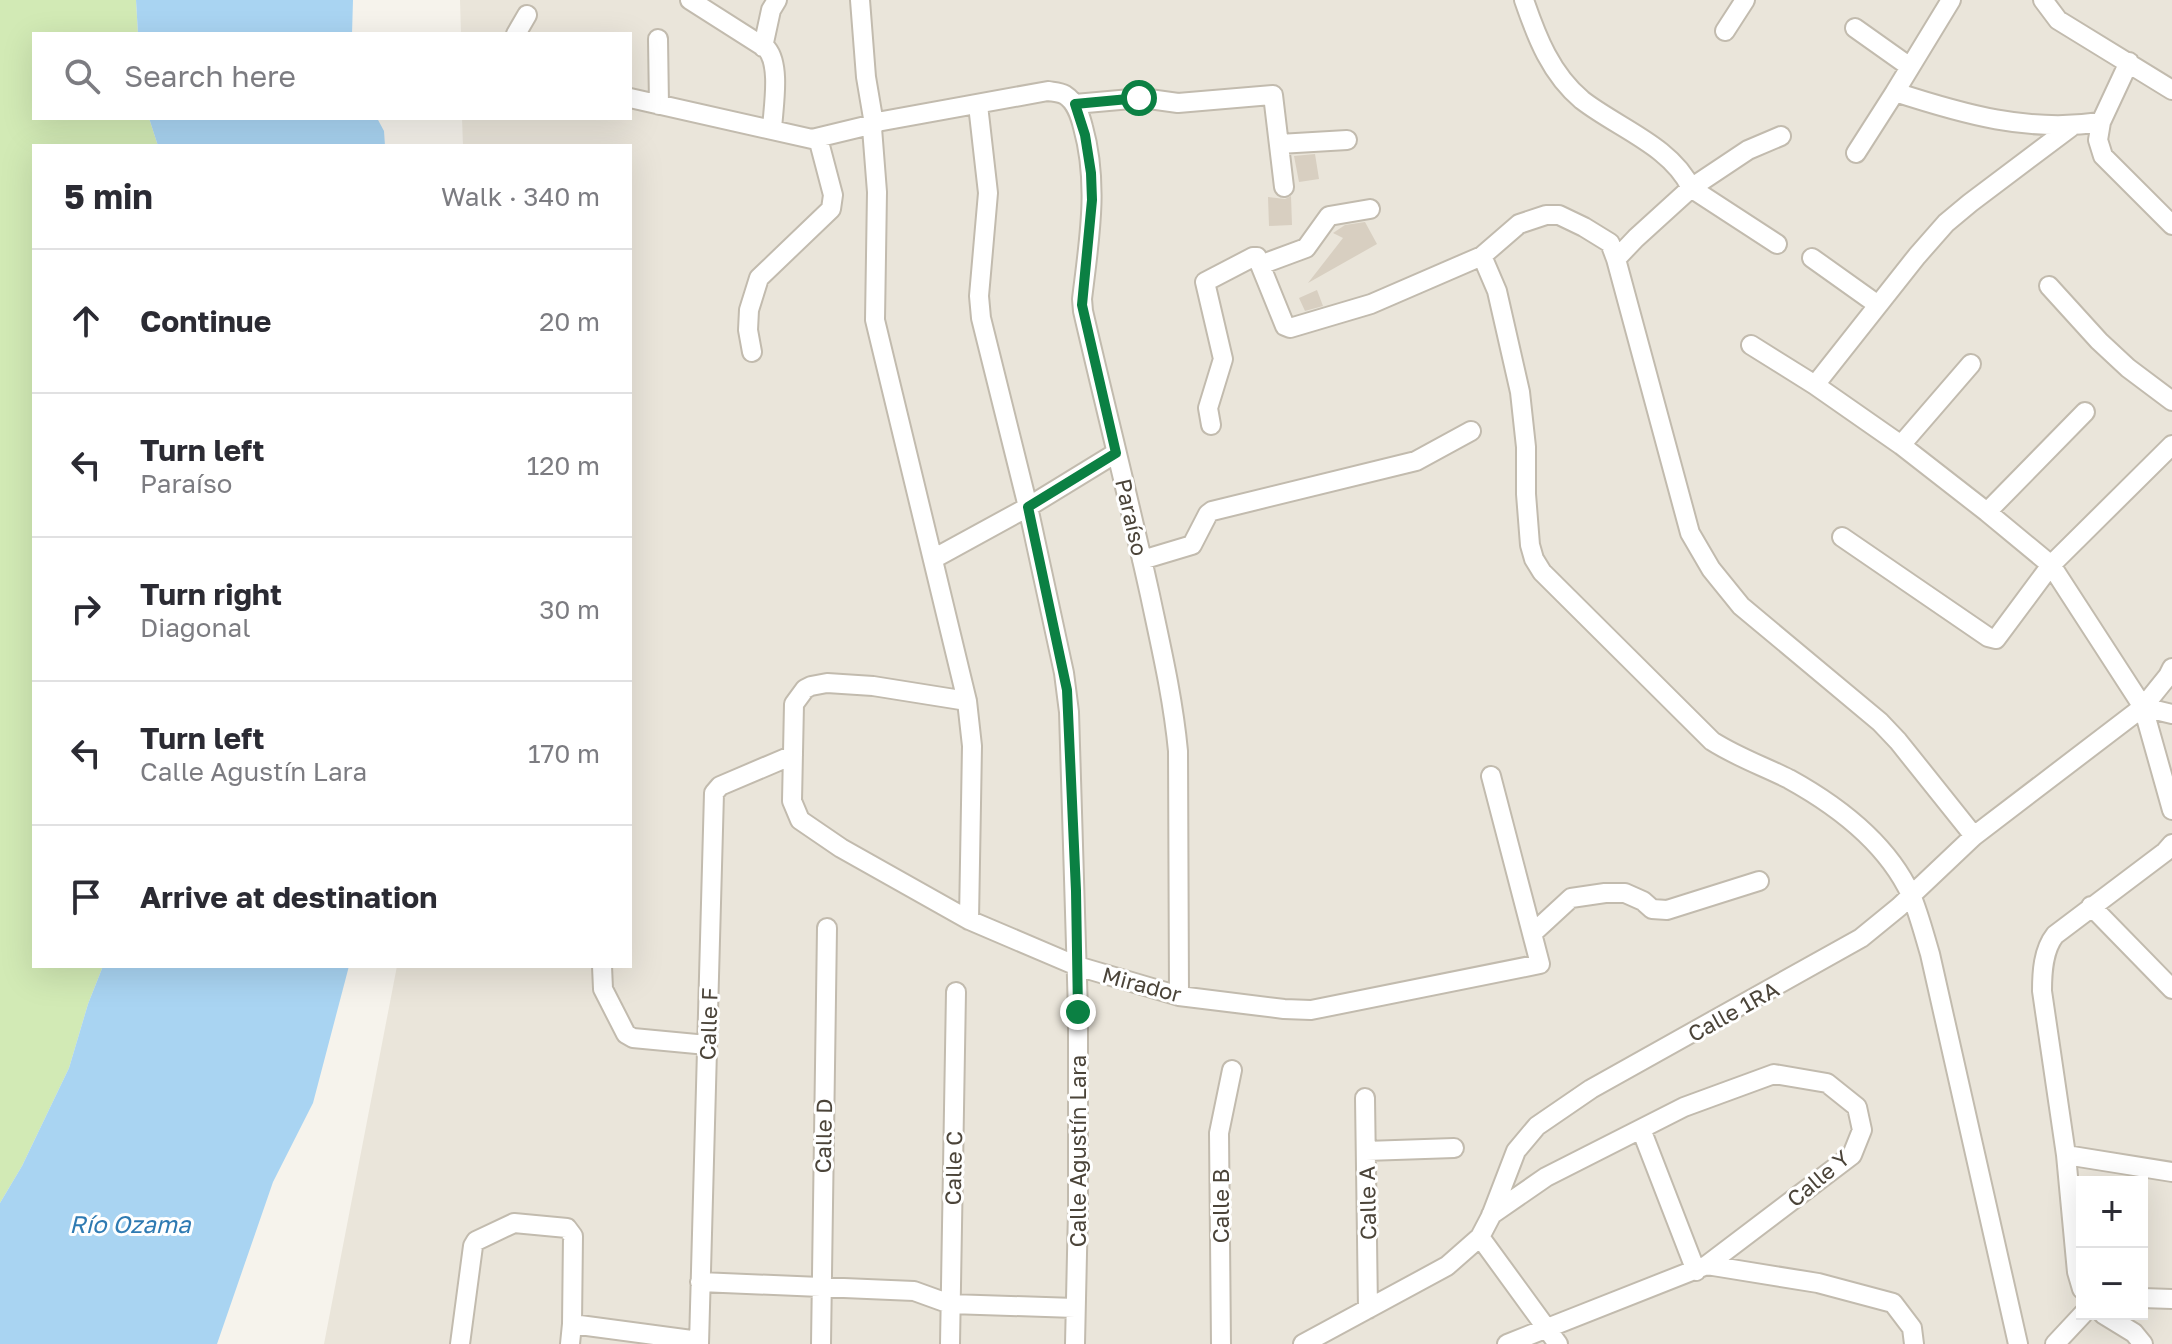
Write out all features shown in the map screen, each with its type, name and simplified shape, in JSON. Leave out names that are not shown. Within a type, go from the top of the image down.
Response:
[{"type":"street","points":[[690,0],[772,56],[772,130]]},
{"type":"street","points":[[763,47],[771,10],[777,0]]},
{"type":"street","points":[[860,0],[866,77],[875,123],[872,128],[877,192],[875,320],[967,701],[972,746],[969,920]]},
{"type":"street","points":[[1524,0],[1535,33],[1554,70],[1582,99],[1660,152],[1684,174],[1691,188],[1777,244]]},
{"type":"street","points":[[1725,31],[1745,0]]},
{"type":"street","points":[[1856,153],[1951,0]]},
{"type":"street","points":[[2043,0],[2058,20],[2172,90]]},
{"type":"street","points":[[517,32],[527,15]]},
{"type":"street","points":[[1855,28],[1910,67]]},
{"type":"street","points":[[658,39],[659,105]]},
{"type":"street","points":[[2129,62],[2101,122],[2098,140],[2103,156],[2170,218]]},
{"type":"street","points":[[632,98],[818,138],[875,123],[1048,91],[1067,96],[1075,104],[1142,98],[1178,103],[1272,95],[1284,187]]},
{"type":"street","points":[[1895,92],[1972,116],[2007,122],[2071,127],[2101,122]]},
{"type":"street","name":"Paraíso","points":[[1075,104],[1085,135],[1092,186],[1082,305],[1142,560],[1165,668],[1178,751],[1179,996]]},
{"type":"street","name":"Calle Agustín Lara","points":[[978,105],[988,193],[979,306],[1028,507],[1067,690],[1077,966],[1075,1344]]},
{"type":"street","points":[[1815,385],[1946,223],[2071,127]]},
{"type":"street","points":[[1616,259],[1691,188],[1748,150],[1781,136]]},
{"type":"street","points":[[752,352],[748,330],[749,310],[759,278],[831,209],[833,195],[818,138]]},
{"type":"street","points":[[1279,144],[1347,140]]},
{"type":"street","points":[[1260,265],[1306,248],[1329,216],[1370,209]]},
{"type":"street","points":[[1211,425],[1208,408],[1223,359],[1205,283],[1257,257],[1285,326],[1290,328],[1371,304],[1482,256],[1519,224],[1552,214],[1573,221],[1610,243],[1690,533],[1699,552],[1741,606],[1880,722],[1974,836]]},
{"type":"street","points":[[1482,256],[1497,291],[1520,392],[1526,447],[1530,545],[1542,572],[1712,741],[1732,754],[1823,798],[1860,828],[1898,872],[1911,896],[1930,954],[2018,1344]]},
{"type":"street","points":[[1812,258],[1878,305]]},
{"type":"street","points":[[2049,286],[2099,341],[2128,368],[2172,401]]},
{"type":"street","points":[[1751,345],[1901,445],[2051,565],[2143,707],[2172,810]]},
{"type":"street","points":[[1901,445],[1971,364]]},
{"type":"street","points":[[1987,512],[2085,412]]},
{"type":"street","points":[[1142,560],[1192,545],[1208,514],[1216,510],[1416,461],[1471,431]]},
{"type":"street","points":[[1842,537],[1988,637],[1996,639],[2051,565],[2172,445]]},
{"type":"street","points":[[933,559],[1028,507],[1116,453]]},
{"type":"street","name":"Calle 1RA","points":[[1303,1344],[1447,1266],[1480,1237],[1516,1151],[1537,1126],[1591,1089],[1861,938],[1974,836],[2143,707],[2172,668]]},
{"type":"street","name":"Mirador","points":[[967,701],[873,686],[827,683],[805,689],[794,704],[792,801],[800,820],[841,848],[969,920],[1077,966],[1179,996],[1311,1010],[1539,965],[1541,962],[1533,933]]},
{"type":"street","points":[[2143,707],[2172,714]]},
{"type":"street","name":"Calle F","points":[[699,1342],[714,793],[720,786],[793,755]]},
{"type":"street","points":[[1491,776],[1533,933],[1571,898],[1625,893],[1652,909],[1667,910],[1759,881]]},
{"type":"street","points":[[2076,1261],[2066,1155],[2042,991],[2043,971],[2050,941],[2055,935],[2172,844]]},
{"type":"street","points":[[2091,906],[2172,989]]},
{"type":"street","name":"Calle D","points":[[821,1344],[827,928]]},
{"type":"street","points":[[602,968],[603,989],[626,1034],[633,1038],[707,1045]]},
{"type":"street","name":"Calle C","points":[[950,1344],[956,992]]},
{"type":"street","name":"Calle B","points":[[1221,1344],[1219,1133],[1232,1070]]},
{"type":"street","name":"Calle Y","points":[[1491,1216],[1546,1177],[1684,1107],[1774,1074],[1827,1083],[1857,1107],[1862,1130],[1852,1155],[1701,1268],[1553,1337],[1507,1344]]},
{"type":"street","name":"Calle A","points":[[1365,1098],[1368,1309]]},
{"type":"street","points":[[1641,1129],[1701,1268],[1818,1283],[1893,1303],[1912,1328],[1914,1344]]},
{"type":"street","points":[[1366,1151],[1454,1148]]},
{"type":"street","points":[[2066,1155],[2172,1172]]},
{"type":"street","points":[[460,1344],[471,1249],[476,1241],[509,1223],[567,1228],[571,1231],[570,1344]]},
{"type":"street","points":[[1480,1237],[1553,1337]]},
{"type":"street","points":[[700,1282],[914,1291],[950,1304],[1075,1308]]},
{"type":"street","points":[[2148,1298],[2172,1299]]},
{"type":"street","points":[[2055,1344],[2077,1320]]},
{"type":"street","points":[[2113,1320],[2134,1333],[2143,1344]]},
{"type":"street","points":[[572,1324],[699,1342]]},
{"type":"shaded area","points":[[460,0],[2172,0],[2172,1344],[324,1344],[397,968],[632,968],[632,144],[463,144],[462,120],[632,120],[632,32],[461,32]]},
{"type":"green space","points":[[0,0],[136,0],[138,32],[32,32],[32,120],[150,120],[157,144],[32,144],[32,968],[102,968],[69,1068],[22,1166],[0,1203]]},
{"type":"water","points":[[136,0],[353,0],[352,32],[138,32]]},
{"type":"water","points":[[150,120],[378,120],[384,131],[385,144],[157,144]]},
{"type":"water","name":"Río Ozama","points":[[102,968],[348,968],[313,1103],[273,1182],[217,1344],[0,1344],[0,1203],[22,1166],[69,1068]]},
{"type":"building","points":[[1315,154],[1319,179],[1299,182],[1294,156]]},
{"type":"building","points":[[1291,196],[1292,225],[1269,226],[1268,197],[1285,199]]},
{"type":"building","points":[[1365,222],[1377,244],[1308,283],[1343,238],[1333,233],[1345,225]]},
{"type":"building","points":[[1317,290],[1323,306],[1305,311],[1299,298]]},
{"type":"route","points":[[1078,1012],[1067,690],[1028,507],[1116,453],[1082,305],[1092,200],[1089,157],[1075,104],[1139,98]]}]
